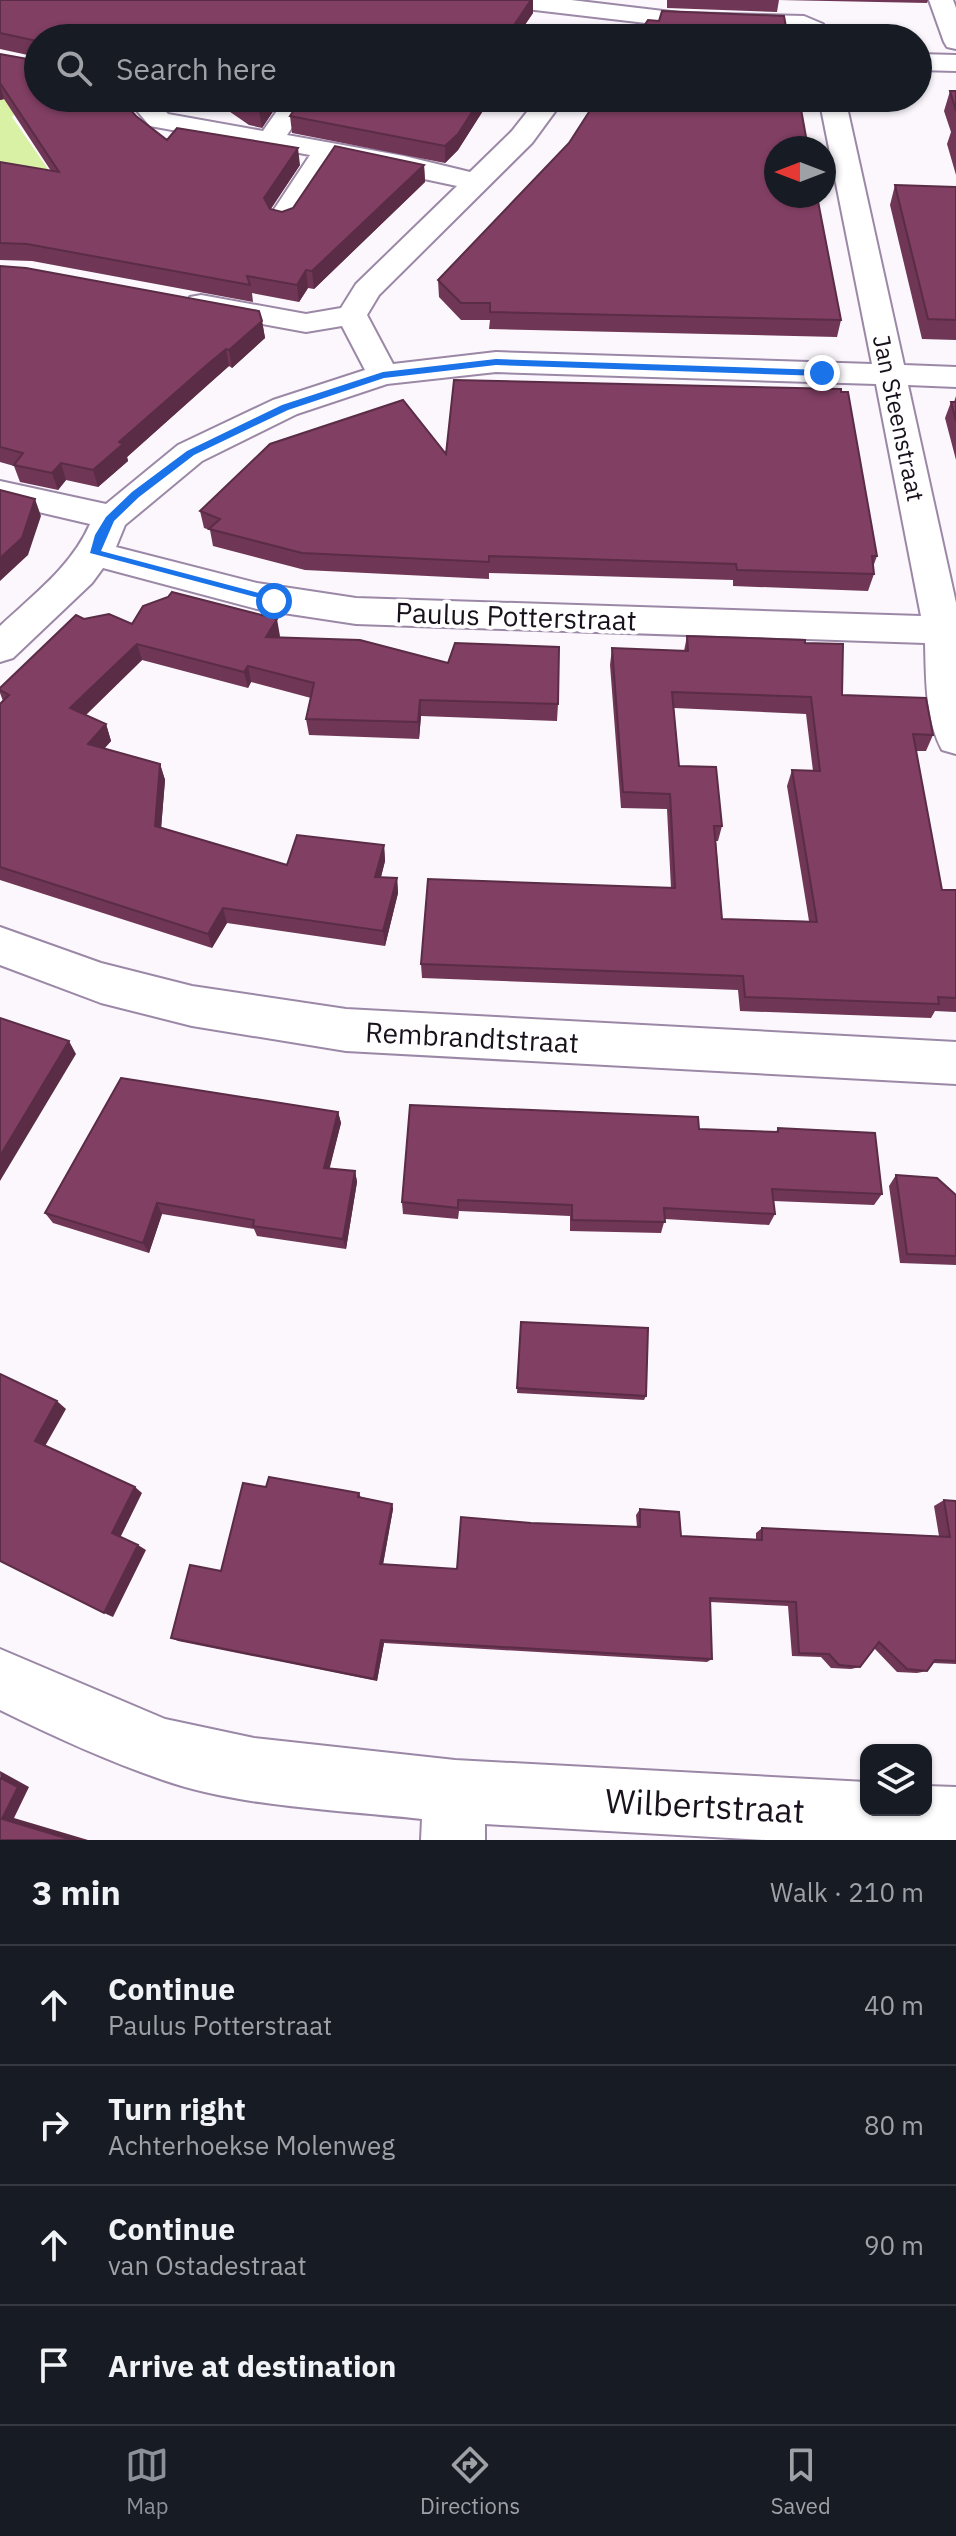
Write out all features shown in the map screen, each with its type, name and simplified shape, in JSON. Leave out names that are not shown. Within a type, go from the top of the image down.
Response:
[{"type":"street","points":[[509,0],[606,15],[732,24]]},
{"type":"street","points":[[932,62],[956,63]]},
{"type":"street","points":[[152,112],[159,120],[404,164],[476,182]]},
{"type":"street","points":[[270,140],[289,112]]},
{"type":"street","points":[[171,299],[306,323],[352,315],[367,290],[522,137],[541,112]]},
{"type":"street","name":"Jan Steenstraat","points":[[835,112],[943,630],[956,739]]},
{"type":"street","points":[[283,217],[327,151]]},
{"type":"street","points":[[352,315],[383,375]]},
{"type":"street","points":[[0,648],[79,574],[95,553],[110,519],[136,494],[204,445],[285,407],[383,375],[496,362],[956,377]]},
{"type":"street","points":[[0,492],[88,510],[110,519]]},
{"type":"street","name":"Paulus Potterstraat","points":[[95,553],[307,606],[356,611],[943,630]]},
{"type":"street","name":"Rembrandtstraat","points":[[0,946],[101,983],[192,1006],[346,1030],[956,1063]]},
{"type":"street","name":"Wilbertstraat","points":[[0,1679],[79,1716],[165,1750],[454,1815],[956,1819]]},
{"type":"green space","points":[[0,80],[24,86],[24,105],[12,117],[59,185],[0,173]]},
{"type":"building","points":[[0,0],[531,0],[515,24],[24,24],[24,38],[0,33]]},
{"type":"building","points":[[662,11],[784,16],[785,24],[645,24],[648,20],[659,21]]},
{"type":"building","points":[[0,54],[24,58],[24,112],[132,112],[167,140],[177,128],[298,148],[264,198],[270,209],[282,212],[293,208],[335,146],[424,165],[312,271],[306,270],[297,285],[247,276],[250,285],[27,244],[0,243],[0,162],[59,172],[0,83]]},
{"type":"building","points":[[950,91],[956,91],[956,111]]},
{"type":"building","points":[[293,112],[472,112],[458,134],[445,146],[290,116]]},
{"type":"building","points":[[589,112],[802,112],[806,136],[764,136],[764,208],[819,208],[841,320],[490,312],[490,303],[461,303],[438,280],[569,143]]},
{"type":"building","points":[[895,185],[956,187],[956,320],[928,319]]},
{"type":"building","points":[[0,266],[26,268],[259,311],[262,321],[119,442],[123,444],[93,470],[61,463],[52,473],[14,465],[23,453],[0,447]]},
{"type":"building","points":[[454,380],[841,389],[841,392],[848,392],[877,556],[872,556],[874,574],[737,570],[736,564],[489,556],[489,562],[302,553],[209,529],[220,519],[200,511],[270,444],[403,400],[446,454]]},
{"type":"building","points":[[951,402],[956,402],[956,421]]},
{"type":"building","points":[[0,490],[35,499],[22,538],[0,558]]},
{"type":"building","points":[[172,592],[277,619],[266,637],[360,640],[448,663],[455,643],[559,647],[558,704],[420,700],[418,722],[306,719],[314,683],[248,666],[244,672],[137,644],[70,708],[106,724],[88,744],[160,764],[155,826],[287,865],[297,835],[384,845],[375,877],[397,878],[383,931],[223,908],[208,934],[0,867],[0,704],[9,695],[0,688],[76,615],[84,619],[109,614],[132,624],[143,606],[168,597]]},
{"type":"building","points":[[687,636],[843,644],[842,695],[926,698],[933,735],[913,734],[942,890],[956,890],[956,998],[938,997],[939,1004],[745,997],[743,976],[421,964],[428,879],[675,888],[670,794],[623,792],[612,648],[688,651]],"holes":[[[672,692],[811,697],[820,771],[792,770],[817,922],[722,919],[714,826],[722,826],[716,767],[679,766]]]},
{"type":"building","points":[[0,1018],[69,1041],[0,1156]]},
{"type":"building","points":[[121,1078],[338,1112],[324,1168],[355,1171],[343,1239],[253,1226],[254,1220],[157,1203],[143,1243],[45,1213]]},
{"type":"building","points":[[410,1105],[698,1117],[699,1129],[778,1132],[778,1128],[875,1133],[882,1194],[772,1189],[775,1214],[664,1208],[665,1222],[572,1220],[572,1205],[458,1200],[458,1208],[402,1202]]},
{"type":"building","points":[[896,1175],[937,1178],[956,1195],[956,1256],[907,1254]]},
{"type":"building","points":[[521,1322],[648,1328],[646,1396],[517,1388]]},
{"type":"building","points":[[0,1374],[57,1401],[35,1441],[135,1487],[112,1533],[138,1545],[104,1613],[0,1561]]},
{"type":"building","points":[[269,1477],[359,1493],[358,1497],[392,1504],[380,1564],[457,1569],[461,1517],[640,1527],[640,1509],[679,1512],[681,1536],[762,1540],[762,1528],[950,1537],[944,1500],[956,1501],[956,1661],[935,1660],[927,1671],[907,1669],[879,1642],[860,1667],[839,1665],[829,1654],[799,1653],[796,1602],[710,1598],[712,1659],[381,1640],[374,1679],[171,1638],[190,1565],[221,1571],[243,1483],[266,1487]]},
{"type":"building","points":[[0,1778],[18,1787],[2,1819],[72,1840],[0,1840]]},
{"type":"route","points":[[274,601],[95,553],[100,535],[110,519],[136,494],[190,453],[285,407],[383,375],[496,362],[822,373]]}]
